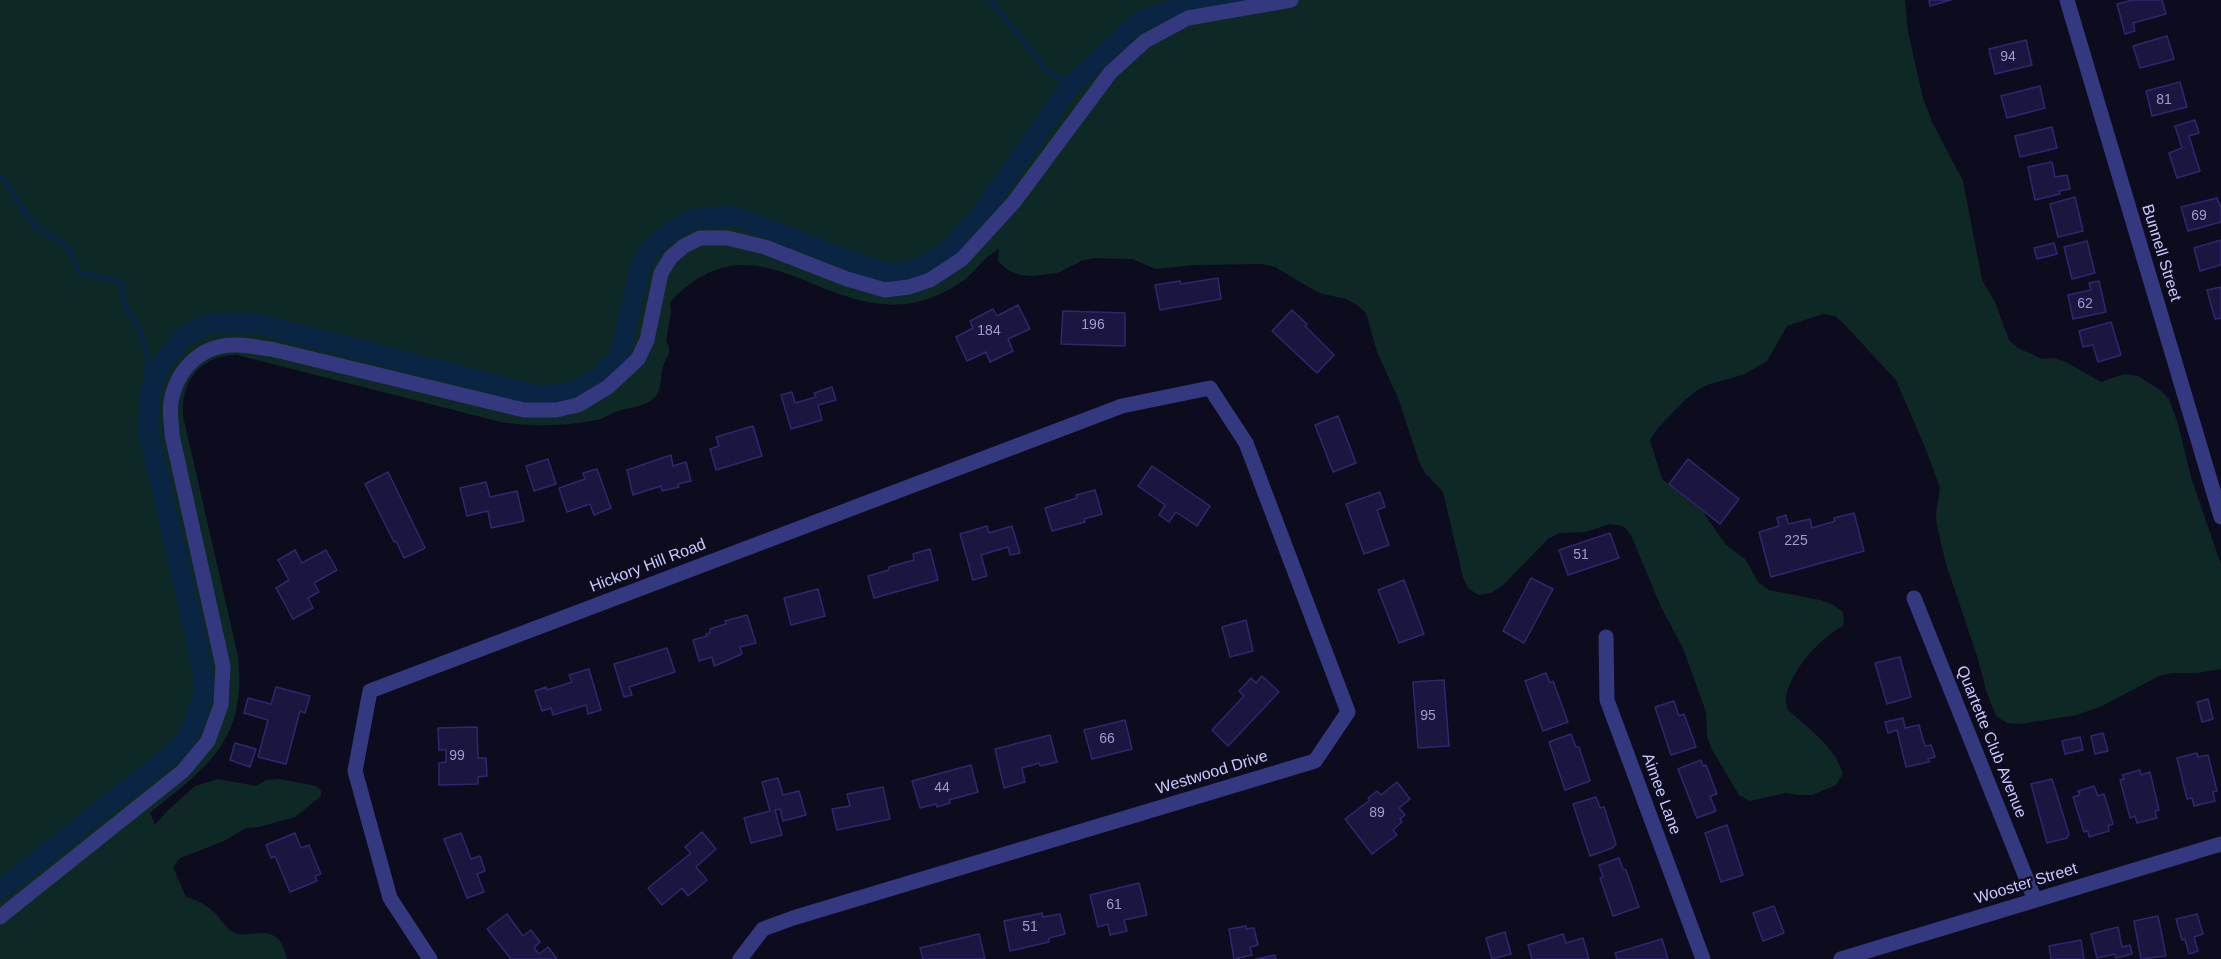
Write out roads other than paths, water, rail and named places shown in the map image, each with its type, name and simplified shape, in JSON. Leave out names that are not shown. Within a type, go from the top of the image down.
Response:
[{"type":"street","points":[[0,917],[183,771],[208,741],[212,732],[221,705],[223,666],[172,435],[170,405],[175,385],[190,362],[208,349],[233,345],[271,349],[524,410],[556,410],[579,405],[608,387],[638,359],[647,340],[661,273],[671,257],[684,246],[700,238],[727,237],[765,247],[847,279],[885,290],[930,280],[962,259],[1014,202],[1110,73],[1145,41],[1188,18],[1291,0]]},
{"type":"street","name":"Bunnell Street","points":[[2067,0],[2221,517]]},
{"type":"street","name":"Hickory Hill Road","points":[[430,959],[390,898],[355,771],[370,691],[1122,406],[1210,388]]},
{"type":"street","name":"Westwood Drive","points":[[740,959],[762,929],[793,918],[1315,761],[1348,712],[1246,444],[1210,388]]},
{"type":"street","name":"Quartette Club Avenue","points":[[1914,598],[2035,900]]},
{"type":"street","name":"Aimee Lane","points":[[1606,637],[1607,700],[1703,959]]},
{"type":"street","name":"Wooster Street","points":[[1841,959],[2221,844]]},
{"type":"waterway","points":[[991,0],[1047,71],[1071,85]]},
{"type":"waterway","points":[[0,890],[172,754],[186,740],[195,720],[203,694],[203,673],[148,431],[150,394],[158,368],[183,337],[212,323],[260,324],[540,396],[570,393],[601,376],[620,355],[641,263],[652,247],[670,232],[693,219],[731,216],[861,265],[893,274],[922,267],[948,250],[981,214],[1071,85],[1140,21],[1183,6],[1237,0]]},
{"type":"waterway","points":[[0,176],[11,189],[33,225],[67,246],[80,273],[122,282],[123,301],[140,331],[148,357],[146,374],[150,394]]}]
